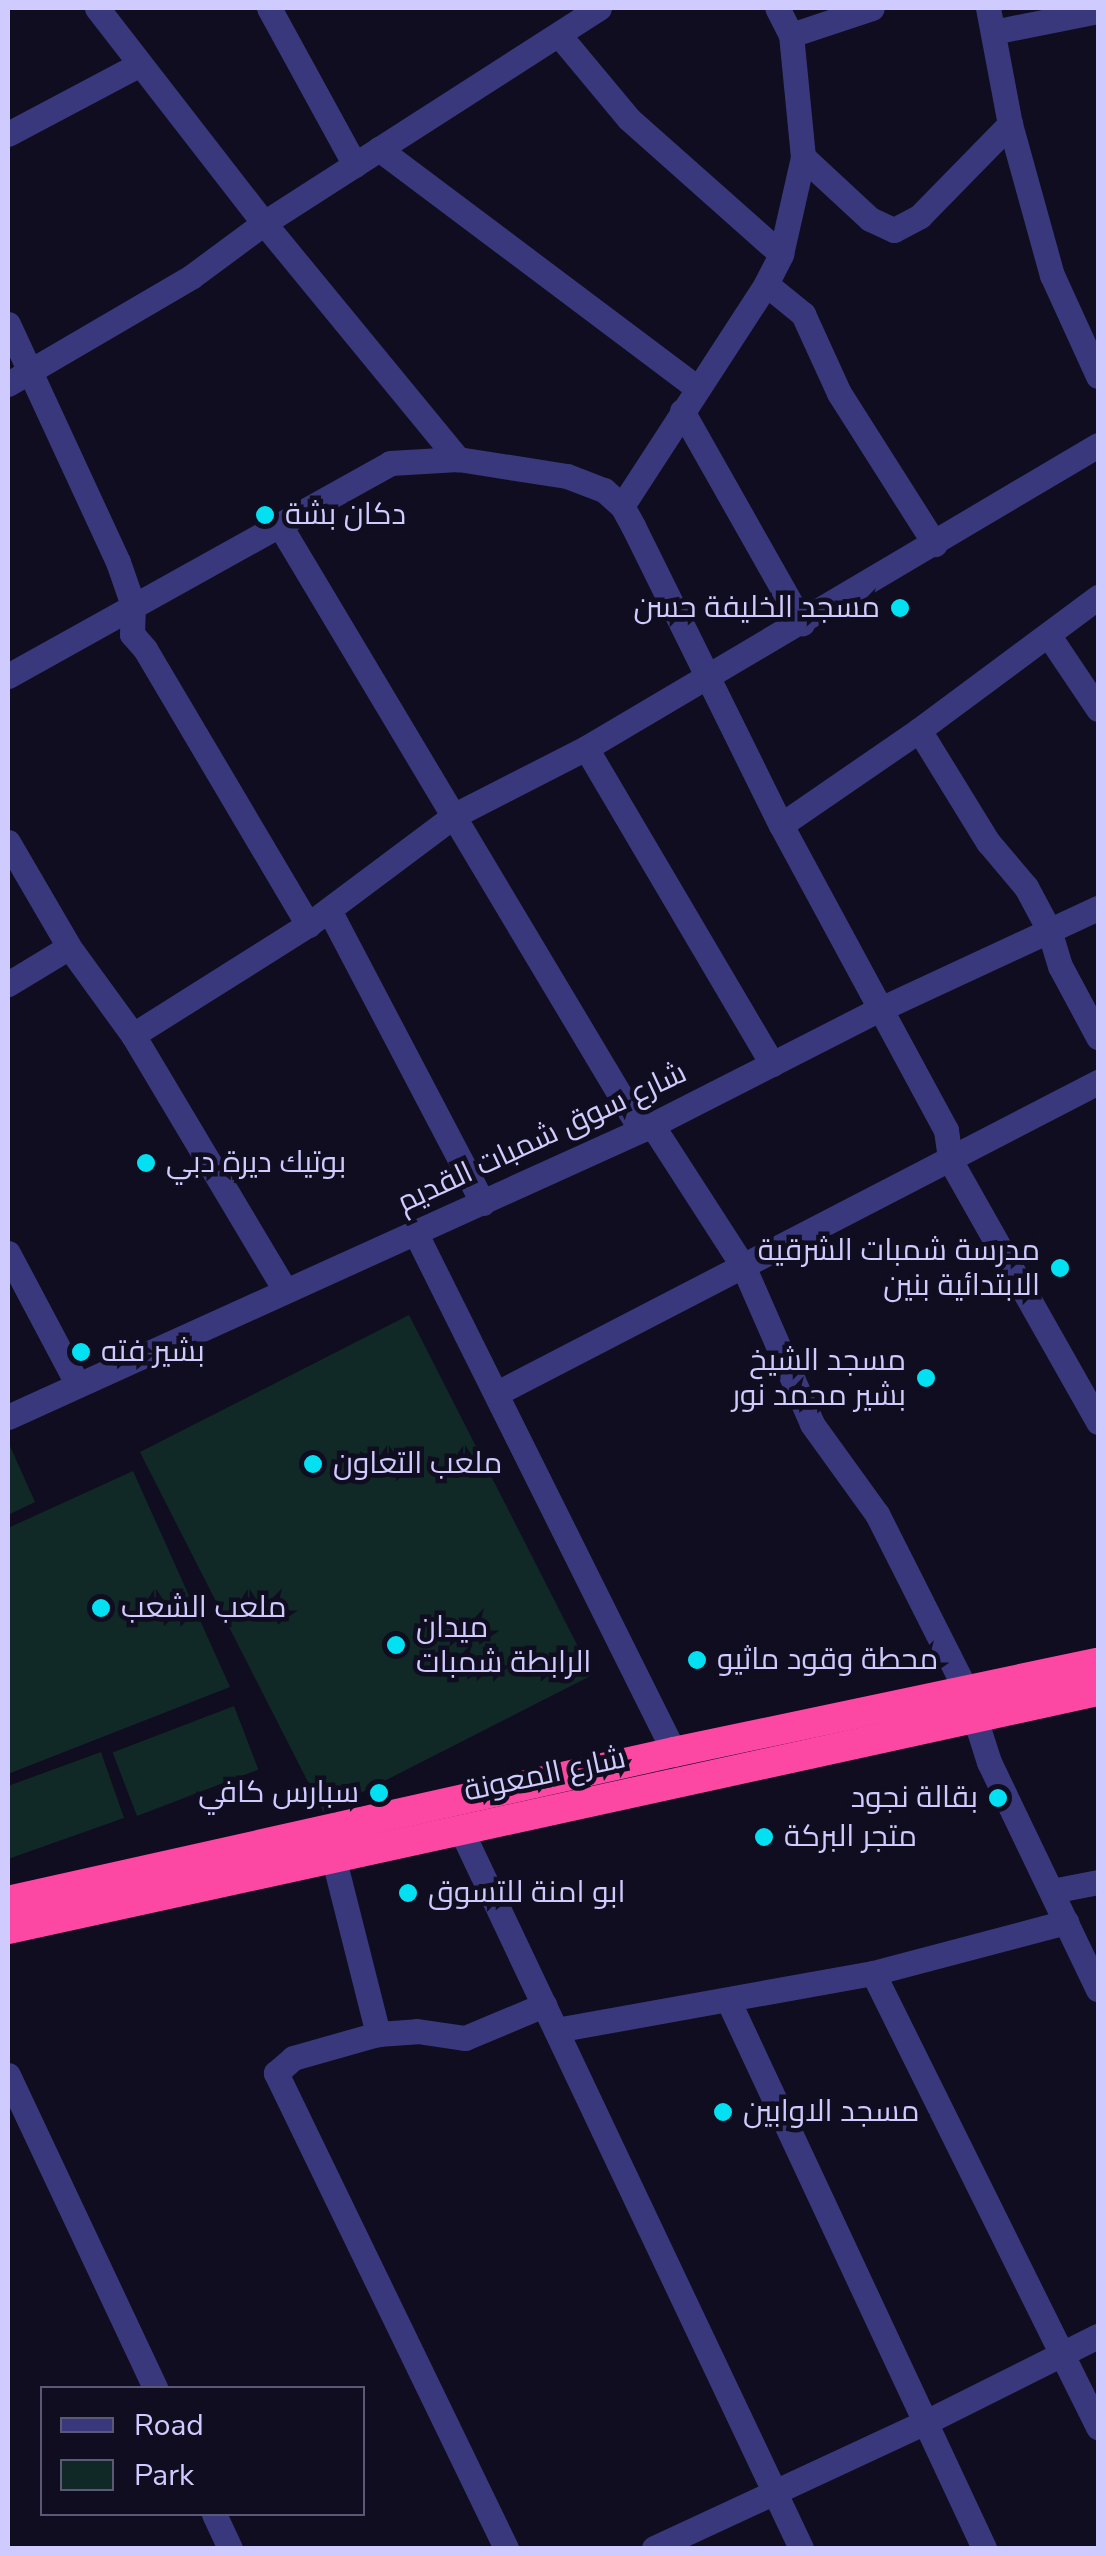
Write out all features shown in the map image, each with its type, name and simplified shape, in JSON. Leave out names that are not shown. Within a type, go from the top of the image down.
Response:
[{"type":"highway","name":"شارع المعونة","points":[[8,1930],[461,1830],[971,1704],[1098,1663]]},
{"type":"highway","name":"شارع المعونة","points":[[8,1900],[674,1752],[971,1704],[1098,1692]]},
{"type":"street","points":[[97,8],[264,223],[458,459]]},
{"type":"street","points":[[8,384],[191,276],[264,223],[598,8]]},
{"type":"street","points":[[622,506],[766,284],[781,254],[803,157],[791,35],[777,8]]},
{"type":"street","points":[[791,35],[872,8]]},
{"type":"street","points":[[276,10],[354,165]]},
{"type":"street","points":[[1098,12],[990,20],[1010,124],[1052,275],[1098,376]]},
{"type":"street","points":[[559,35],[629,119],[781,254]]},
{"type":"street","points":[[8,134],[140,64]]},
{"type":"street","points":[[803,157],[870,219],[894,230],[920,216],[1010,124]]},
{"type":"street","points":[[379,150],[697,388]]},
{"type":"street","points":[[766,284],[803,314],[839,393],[935,544]]},
{"type":"street","points":[[8,324],[32,369],[133,605],[132,634],[145,649],[308,925]]},
{"type":"street","points":[[682,412],[802,623]]},
{"type":"street","points":[[133,1034],[308,925],[456,816],[706,679],[1098,445]]},
{"type":"street","points":[[8,676],[390,462],[458,459],[588,481],[622,506],[781,825],[946,1130],[950,1160],[1089,1382],[1098,1422]]},
{"type":"street","points":[[279,524],[647,1128],[744,1268],[792,1387],[812,1424],[877,1514],[971,1704],[988,1762],[1098,1988]]},
{"type":"street","points":[[781,825],[919,730],[1098,597]]},
{"type":"street","points":[[1048,636],[1098,708]]},
{"type":"street","points":[[919,730],[988,842],[1026,887],[1048,930],[1060,966],[1098,1038]]},
{"type":"street","points":[[586,748],[772,1064]]},
{"type":"street","points":[[8,842],[69,947],[133,1034],[284,1288]]},
{"type":"street","name":"شارع سوق شمبات القديم","points":[[8,1417],[284,1288],[416,1234],[647,1128],[878,1010],[1098,908]]},
{"type":"street","points":[[329,910],[483,1203]]},
{"type":"street","points":[[8,984],[69,947]]},
{"type":"street","points":[[497,1393],[1098,1082]]},
{"type":"street","points":[[416,1234],[674,1752]]},
{"type":"street","points":[[8,1253],[78,1385]]},
{"type":"street","points":[[461,1830],[801,2548]]},
{"type":"street","points":[[333,1856],[378,2034]]},
{"type":"street","points":[[1052,1891],[1098,1882]]},
{"type":"street","points":[[556,2030],[873,1973],[1066,1922]]},
{"type":"street","points":[[873,1973],[1098,2427]]},
{"type":"street","points":[[728,2000],[984,2548]]},
{"type":"street","points":[[506,2548],[276,2073],[293,2058],[378,2034],[416,2031],[464,2038],[544,2004]]},
{"type":"street","points":[[8,2076],[154,2386]]},
{"type":"street","points":[[654,2548],[926,2422],[1098,2336]]},
{"type":"street","points":[[215,2516],[226,2547]]},
{"type":"green space","points":[[409,1315],[592,1675],[323,1812],[140,1452]]},
{"type":"green space","points":[[8,1447],[35,1502],[8,1515]]},
{"type":"green space","name":"ملعب الشعب","points":[[133,1471],[230,1687],[8,1774],[8,1528]]},
{"type":"green space","points":[[234,1706],[258,1769],[137,1816],[113,1753]]},
{"type":"green space","points":[[101,1752],[124,1818],[8,1859],[8,1786]]},
{"type":"place","name":"دكان بشة","points":[[265,515]]},
{"type":"place","name":"مسجد الخليفة حسن","points":[[900,608]]},
{"type":"place","name":"بوتيك ديرة دبي","points":[[146,1163]]},
{"type":"place","name":"مدرسة شمبات الشرقية الابتدائية بنين","points":[[1060,1268]]},
{"type":"place","name":"بشير فته","points":[[81,1352]]},
{"type":"place","name":"مسجد الشيخ بشير محمد نور","points":[[926,1378]]},
{"type":"place","name":"ملعب التعاون","points":[[313,1464]]},
{"type":"place","name":"ملعب الشعب","points":[[101,1608]]},
{"type":"place","name":"ميدان الرابطة شمبات","points":[[396,1645]]},
{"type":"place","name":"محطة وقود ماثيو","points":[[697,1660]]},
{"type":"place","name":"سبارس كافي","points":[[379,1793]]},
{"type":"place","name":"بقالة نجود","points":[[998,1798]]},
{"type":"place","name":"متجر البركة","points":[[764,1837]]},
{"type":"place","name":"ابو امنة للتسوق","points":[[408,1893]]},
{"type":"place","name":"مسجد الاوابين","points":[[723,2112]]}]
